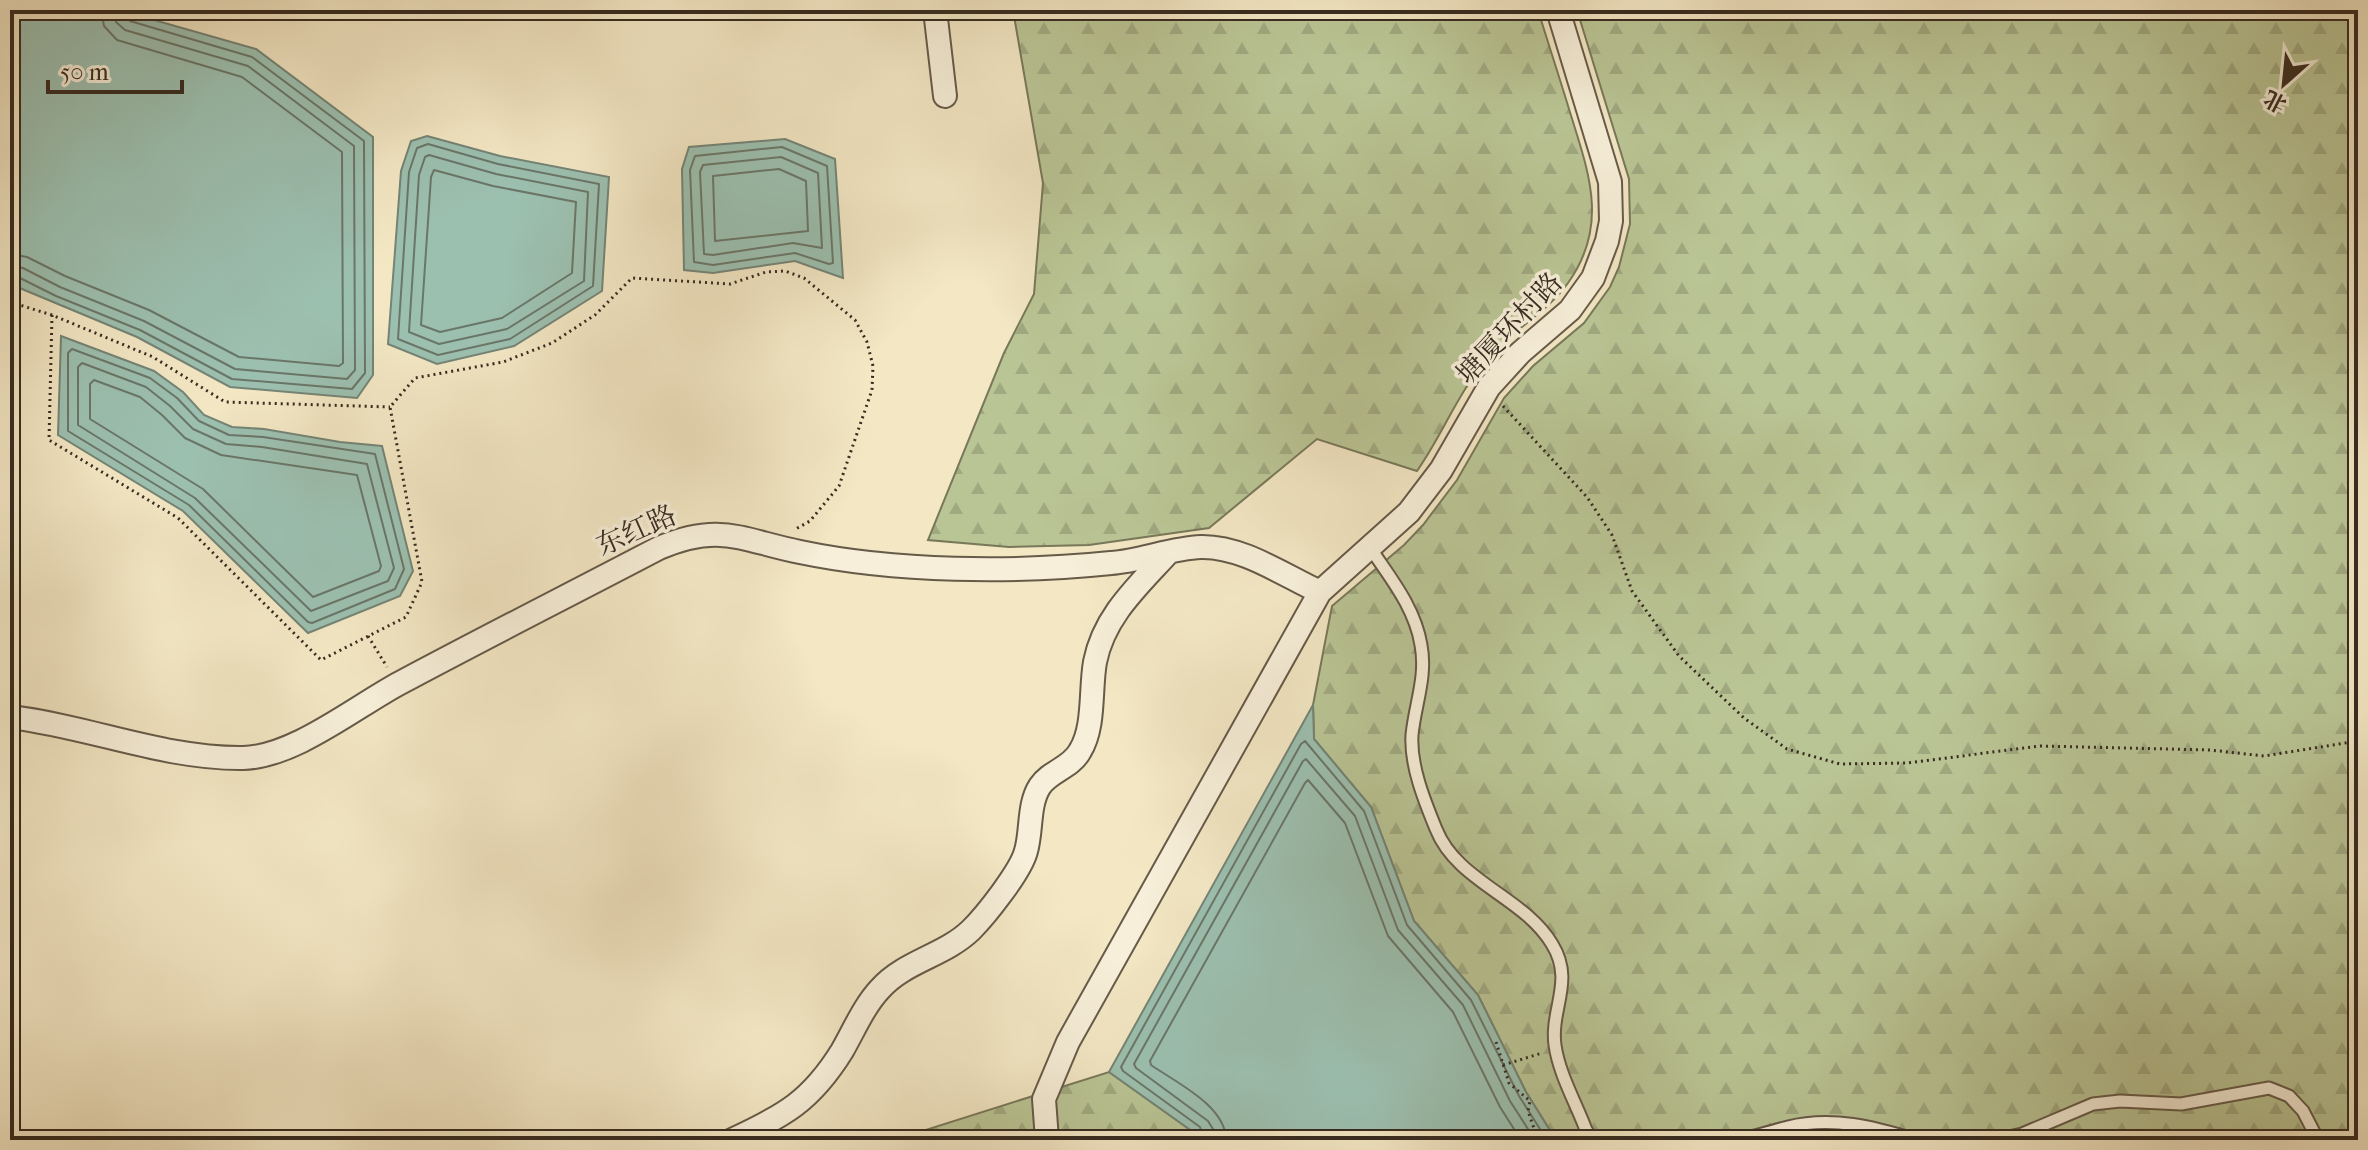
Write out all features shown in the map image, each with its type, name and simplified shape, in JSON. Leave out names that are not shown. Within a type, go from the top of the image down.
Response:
[{"type":"street","points":[[935,10],[945,96]]},
{"type":"street","name":"塘厦环村路","points":[[1320,592],[1371,549],[1426,492],[1489,387],[1520,353],[1556,324],[1583,295],[1601,260],[1609,231],[1612,201],[1606,162],[1558,10]]},
{"type":"street","name":"东红路","points":[[10,717],[213,756],[244,758],[269,755],[294,744],[397,684],[659,548],[684,537],[708,533],[728,534],[800,552],[845,559],[971,569],[1042,569],[1115,563],[1201,547],[1234,552],[1320,592]]},
{"type":"street","points":[[732,1140],[776,1120],[803,1101],[825,1077],[880,988],[905,969],[958,942],[974,927],[1017,872],[1026,853],[1037,789],[1046,778],[1070,763],[1080,753],[1086,740],[1094,665],[1103,634],[1119,607],[1168,553]]},
{"type":"street","points":[[1047,1140],[1044,1099],[1068,1042],[1320,592]]},
{"type":"lane","points":[[1371,549],[1403,597],[1421,644],[1423,678],[1412,735],[1414,760],[1437,832],[1454,857],[1541,928],[1554,946],[1561,967],[1563,989],[1555,1027],[1558,1061],[1593,1140]]},
{"type":"lane","points":[[1995,1140],[2022,1134],[2093,1104],[2120,1101],[2181,1104],[2269,1088],[2289,1096],[2303,1111],[2318,1140]]},
{"type":"lane","points":[[1740,1140],[1789,1127],[1832,1122],[1876,1128],[1916,1140]]},
{"type":"path","points":[[390,407],[415,378],[503,362],[552,343],[595,315],[632,278],[730,284],[766,272],[785,271],[804,278],[855,320],[867,342],[873,366],[872,390],[839,486],[810,521],[770,544]]},
{"type":"path","points":[[10,302],[52,315],[153,357],[225,402],[390,407]]},
{"type":"path","points":[[52,315],[49,440],[178,518],[321,660],[406,617],[422,582],[390,407]]},
{"type":"path","points":[[1489,387],[1510,416],[1587,497],[1612,535],[1632,591],[1679,656],[1744,718],[1787,749],[1840,764],[1921,762],[2040,746],[2210,750],[2264,756],[2358,741]]},
{"type":"path","points":[[368,636],[397,684]]},
{"type":"path","points":[[1496,1042],[1509,1083],[1530,1101],[1528,1111],[1538,1140]]},
{"type":"path","points":[[1503,1065],[1556,1049]]},
{"type":"green space","points":[[1013,10],[1538,10],[1588,176],[1592,218],[1589,240],[1581,261],[1560,294],[1497,348],[1477,371],[1417,471],[1317,439],[1209,528],[1089,545],[1009,547],[928,540],[1004,353],[1034,294],[1043,183]]},
{"type":"green space","points":[[1577,10],[2358,10],[2358,1140],[1556,1140],[1526,1092],[1478,995],[1414,921],[1371,807],[1314,739],[1313,705],[1332,606],[1423,525],[1457,480],[1504,398],[1533,366],[1584,323],[1610,287],[1619,267],[1630,224],[1629,179]]},
{"type":"green space","points":[[1109,1072],[1196,1134],[1196,1140],[913,1140],[916,1133]]},
{"type":"water","points":[[119,10],[256,49],[373,137],[373,375],[357,398],[230,387],[137,337],[10,284],[10,19],[27,14]]},
{"type":"water","points":[[427,136],[500,156],[609,177],[602,291],[514,346],[437,364],[388,344],[401,171],[411,141]]},
{"type":"water","points":[[785,139],[835,159],[843,278],[795,261],[713,273],[684,270],[682,169],[689,147]]},
{"type":"water","points":[[61,336],[154,371],[183,392],[204,415],[232,427],[382,446],[413,571],[400,596],[308,633],[183,511],[58,435]]},
{"type":"water","points":[[1313,705],[1314,739],[1371,807],[1414,921],[1478,995],[1526,1092],[1556,1140],[1196,1140],[1196,1134],[1109,1072]]}]
